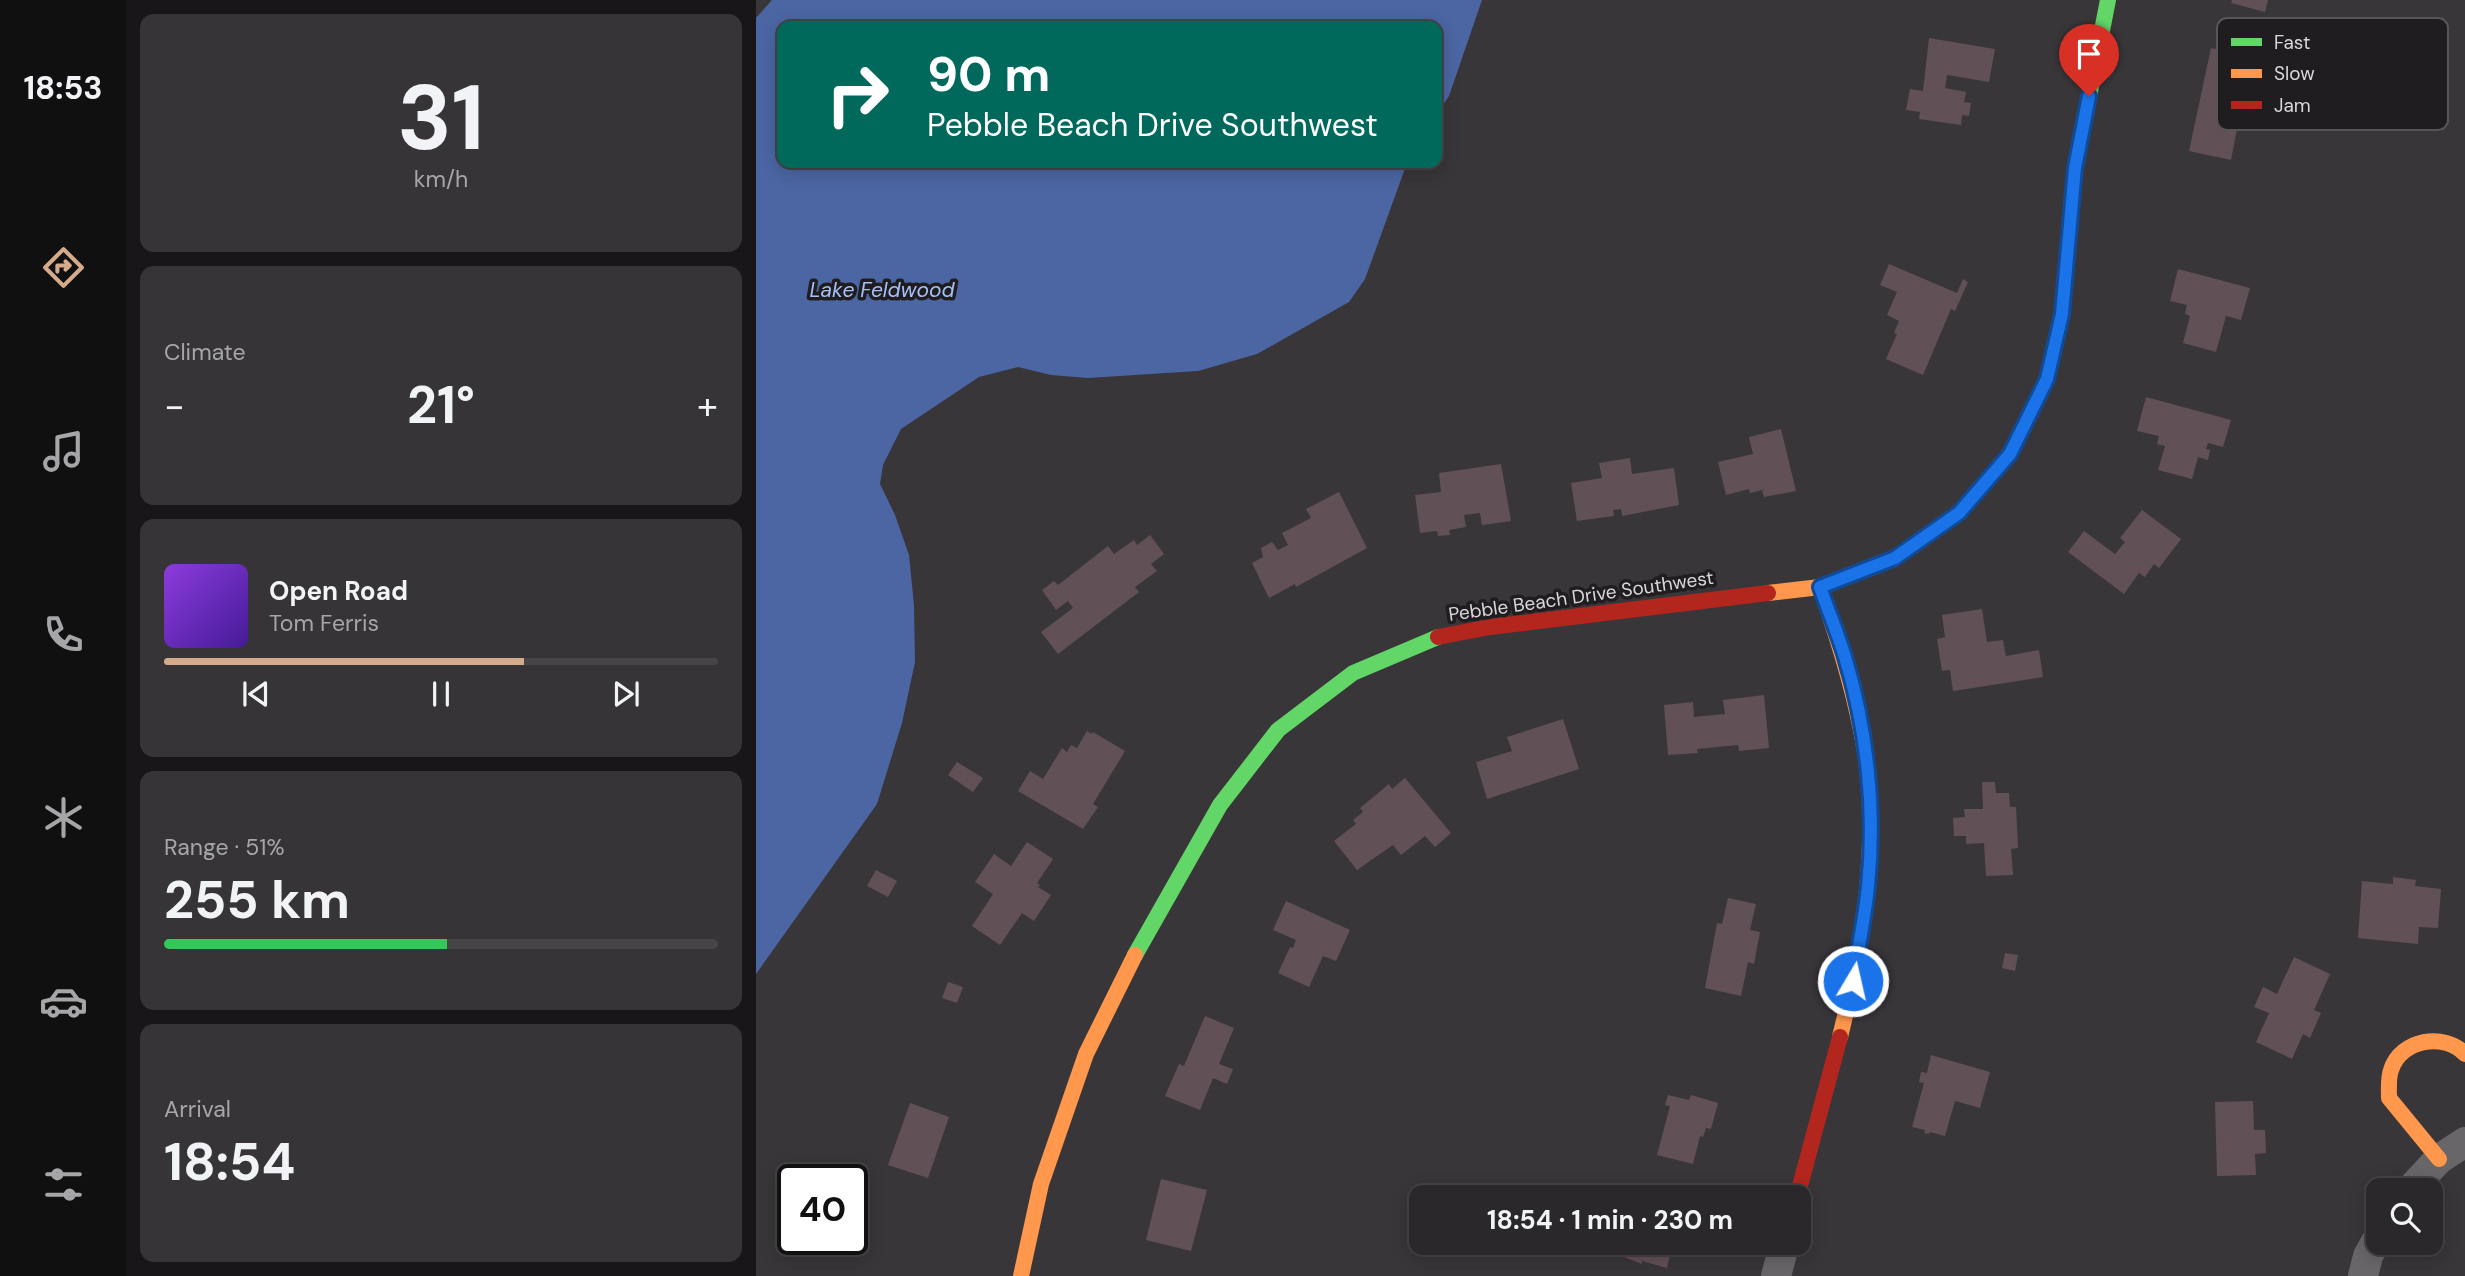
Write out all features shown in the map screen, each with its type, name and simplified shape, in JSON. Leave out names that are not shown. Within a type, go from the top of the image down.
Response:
[{"type":"street","name":"Pebble Beach Drive Southwest","points":[[1021,1276],[1041,1184],[1086,1054],[1125,974],[1220,805],[1278,730],[1353,673],[1440,636],[1490,627],[1820,587],[1895,558],[1959,513],[2010,454],[2047,379],[2062,314],[2075,168],[2108,0]]},
{"type":"street","points":[[1800,1185],[1853,981],[1868,884],[1870,808],[1862,733],[1845,658],[1820,587]]},
{"type":"street","points":[[2439,1159],[2389,1098],[2391,1069],[2410,1045],[2437,1039],[2461,1048],[2465,1054]]},
{"type":"street","points":[[2421,1178],[2439,1159],[2465,1142]]},
{"type":"street","points":[[1776,1276],[1782,1255]]},
{"type":"street","points":[[2363,1276],[2369,1255]]},
{"type":"water","name":"Lake Feldwood","points":[[772,0],[1482,0],[1449,96],[1442,106],[1442,21],[777,21],[777,168],[1405,168],[1365,279],[1349,302],[1257,354],[1198,371],[1088,378],[1051,375],[1018,367],[979,377],[901,429],[883,465],[880,484],[895,515],[909,555],[914,605],[915,662],[902,723],[877,804],[756,974],[756,18]]},
{"type":"building","points":[[2232,0],[2268,0],[2265,12],[2231,3]]},
{"type":"building","points":[[1929,38],[1995,49],[1989,82],[1947,75],[1945,88],[1966,92],[1964,102],[1971,103],[1969,116],[1962,115],[1961,125],[1919,119],[1920,112],[1906,110],[1910,89],[1923,91]]},
{"type":"building","points":[[2211,48],[2217,49],[2217,130],[2237,130],[2231,160],[2189,151]]},
{"type":"building","points":[[1889,264],[1957,293],[1963,279],[1968,282],[1955,311],[1951,309],[1923,375],[1886,359],[1897,334],[1894,333],[1899,321],[1887,315],[1897,292],[1880,285]]},
{"type":"building","points":[[2178,269],[2250,288],[2241,320],[2226,316],[2216,352],[2183,343],[2190,316],[2185,314],[2187,305],[2170,301]]},
{"type":"building","points":[[2146,397],[2231,420],[2223,447],[2208,443],[2208,460],[2198,457],[2192,479],[2158,470],[2165,446],[2157,444],[2159,436],[2137,431]]},
{"type":"building","points":[[1781,429],[1796,491],[1764,497],[1762,490],[1750,493],[1749,489],[1726,495],[1718,462],[1753,454],[1749,437]]},
{"type":"building","points":[[1630,458],[1632,474],[1674,468],[1679,505],[1622,516],[1621,509],[1613,510],[1614,516],[1577,521],[1571,483],[1602,478],[1599,463]]},
{"type":"building","points":[[1501,464],[1511,521],[1482,525],[1480,513],[1464,515],[1466,527],[1449,530],[1450,535],[1438,536],[1437,531],[1420,533],[1415,495],[1441,492],[1439,473]]},
{"type":"building","points":[[1339,492],[1367,548],[1296,587],[1295,584],[1269,598],[1252,563],[1263,557],[1261,548],[1272,542],[1278,550],[1288,545],[1282,533],[1311,518],[1306,509]]},
{"type":"building","points":[[2142,510],[2181,539],[2159,568],[2154,564],[2145,577],[2139,573],[2124,594],[2068,552],[2084,531],[2115,554],[2125,542],[2120,538]]},
{"type":"building","points":[[1150,535],[1164,554],[1151,564],[1157,571],[1135,587],[1139,592],[1058,654],[1041,632],[1073,608],[1068,601],[1056,610],[1042,590],[1054,581],[1058,585],[1108,546],[1114,554],[1134,540],[1137,545]]},
{"type":"building","points":[[1982,609],[1987,642],[2003,640],[2006,656],[2039,650],[2043,677],[1953,691],[1950,670],[1942,671],[1937,639],[1945,637],[1942,615]]},
{"type":"building","points":[[1764,695],[1769,748],[1739,751],[1738,745],[1697,749],[1698,753],[1668,755],[1664,705],[1693,702],[1694,717],[1725,714],[1723,700]]},
{"type":"building","points":[[1563,719],[1579,769],[1487,799],[1476,762],[1512,751],[1507,737]]},
{"type":"building","points":[[1087,731],[1125,751],[1093,804],[1098,807],[1083,829],[1018,791],[1030,771],[1043,779],[1062,748],[1067,752],[1071,745],[1077,748]]},
{"type":"building","points":[[957,762],[983,778],[973,792],[948,775]]},
{"type":"building","points":[[1405,778],[1451,833],[1435,847],[1425,836],[1401,855],[1393,845],[1357,870],[1334,841],[1356,824],[1353,820],[1363,812],[1360,808],[1389,784],[1392,789]]},
{"type":"building","points":[[1982,782],[1995,782],[1996,793],[2009,793],[2010,807],[2016,807],[2018,848],[2011,849],[2013,875],[1986,876],[1984,843],[1966,844],[1966,836],[1954,836],[1953,818],[1965,817],[1964,809],[1983,809]]},
{"type":"building","points":[[1027,842],[1053,859],[1037,883],[1040,885],[1038,887],[1051,895],[1034,921],[1022,913],[1000,945],[972,926],[993,894],[975,882],[994,854],[1011,866]]},
{"type":"building","points":[[876,870],[897,881],[888,897],[867,886]]},
{"type":"building","points":[[2393,877],[2416,880],[2415,886],[2441,889],[2438,928],[2419,927],[2418,944],[2358,938],[2362,881],[2393,884]]},
{"type":"building","points":[[1728,898],[1756,904],[1750,930],[1760,932],[1754,964],[1748,962],[1741,996],[1705,988],[1717,923],[1722,924]]},
{"type":"building","points":[[1286,901],[1350,930],[1336,961],[1323,956],[1309,987],[1278,973],[1296,940],[1273,930]]},
{"type":"building","points":[[2005,953],[2018,955],[2015,971],[2002,968]]},
{"type":"building","points":[[2294,957],[2330,974],[2314,1010],[2321,1013],[2310,1038],[2303,1034],[2292,1059],[2256,1042],[2269,1013],[2254,1007],[2263,987],[2277,994]]},
{"type":"building","points":[[948,982],[963,987],[957,1003],[942,998]]},
{"type":"building","points":[[1205,1016],[1234,1028],[1219,1064],[1233,1069],[1227,1084],[1213,1078],[1200,1110],[1165,1096],[1179,1064],[1184,1066]]},
{"type":"building","points":[[1931,1055],[1990,1072],[1980,1108],[1955,1101],[1945,1136],[1924,1133],[1925,1130],[1912,1127],[1924,1083],[1919,1082],[1921,1072],[1927,1073]]},
{"type":"building","points":[[1668,1095],[1689,1100],[1691,1095],[1718,1103],[1711,1129],[1706,1128],[1703,1137],[1700,1136],[1693,1164],[1657,1155],[1670,1106],[1665,1105]]},
{"type":"building","points":[[2253,1101],[2254,1130],[2265,1130],[2266,1153],[2255,1154],[2256,1175],[2217,1176],[2215,1102]]},
{"type":"building","points":[[910,1103],[949,1117],[928,1178],[888,1165]]},
{"type":"building","points":[[1161,1179],[1207,1190],[1191,1251],[1146,1240]]},
{"type":"building","points":[[1670,1255],[1667,1268],[1642,1261],[1642,1264],[1624,1257]]},
{"type":"traffic: fast","points":[[2015,443],[2047,379],[2062,314],[2075,168],[2108,0]]},
{"type":"traffic: fast","points":[[1135,955],[1220,805],[1278,730],[1353,673],[1438,637]]},
{"type":"traffic: slow","points":[[1768,593],[1820,587],[1895,558],[1959,513],[2010,454],[2015,443]]},
{"type":"traffic: slow","points":[[1820,587],[1852,689],[1865,752],[1869,788],[1869,860],[1862,931],[1840,1037]]},
{"type":"traffic: slow","points":[[1021,1276],[1041,1184],[1086,1054],[1135,955]]},
{"type":"traffic: slow","points":[[2439,1159],[2389,1098],[2390,1073],[2404,1051],[2424,1042],[2446,1043],[2465,1054]]},
{"type":"traffic: jam","points":[[1438,637],[1490,627],[1768,593]]},
{"type":"traffic: jam","points":[[1800,1185],[1840,1037]]},
{"type":"route","points":[[1853,981],[1868,884],[1870,808],[1862,733],[1851,683],[1820,587],[1895,558],[1959,513],[2010,454],[2047,379],[2062,314],[2075,168],[2089,96]]}]
